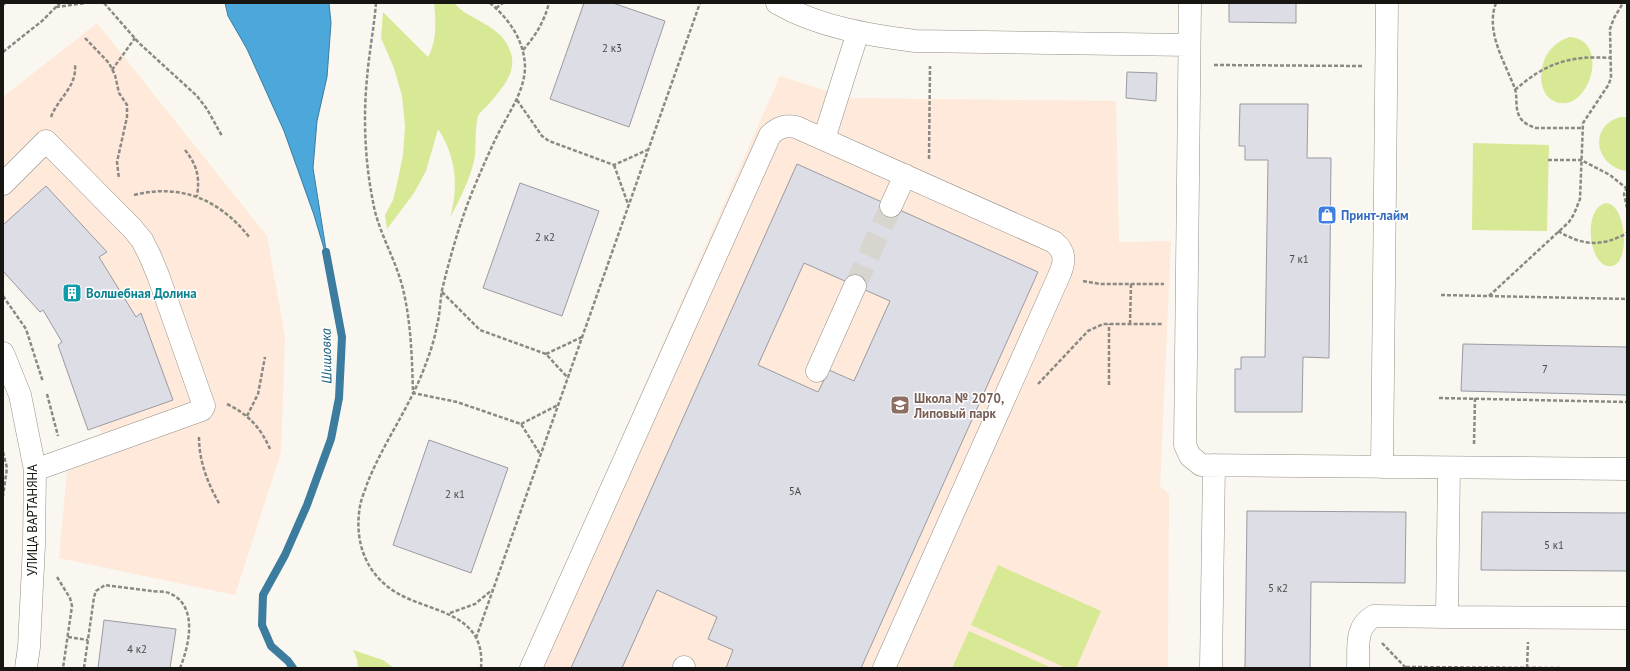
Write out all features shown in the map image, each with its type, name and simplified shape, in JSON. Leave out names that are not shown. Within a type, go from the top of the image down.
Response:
[{"type":"street","points":[[777,3],[819,21],[858,32],[908,40],[1189,55]]},
{"type":"street","points":[[1190,3],[1185,445],[1190,456],[1202,465],[1627,469]]},
{"type":"street","points":[[1382,467],[1387,3]]},
{"type":"street","points":[[824,139],[858,32]]},
{"type":"street","points":[[531,668],[770,135],[776,129],[788,126],[796,127],[824,139],[1054,242],[1060,247],[1065,258],[1058,278],[884,668]]},
{"type":"street","points":[[3,184],[46,141],[132,228],[142,240],[150,256],[202,404],[35,470]]},
{"type":"street","points":[[891,206],[905,175]]},
{"type":"street","points":[[817,370],[855,286]]},
{"type":"street","name":"УЛИЦА ВАРТАНЯНА","points":[[3,353],[20,395],[35,470],[34,545],[29,647],[26,668]]},
{"type":"street","points":[[1211,668],[1214,465]]},
{"type":"street","points":[[1447,617],[1449,468]]},
{"type":"street","points":[[1358,668],[1359,636],[1364,624],[1374,616],[1627,618]]},
{"type":"path","points":[[3,52],[42,21],[60,3]]},
{"type":"path","points":[[56,7],[86,3]]},
{"type":"path","points":[[104,3],[135,38],[197,96],[207,109],[222,136]]},
{"type":"path","points":[[376,3],[366,79],[368,169],[378,224],[392,254],[402,285],[409,318],[413,393]]},
{"type":"path","points":[[481,668],[480,650],[476,638],[466,624],[449,613],[398,594],[380,581],[370,568],[361,550],[358,530],[360,505],[374,467],[413,393],[425,366],[437,326],[442,292],[455,242],[471,195],[491,149],[517,99],[525,67],[523,50],[515,30],[490,3]]},
{"type":"path","points":[[496,8],[503,3]]},
{"type":"path","points":[[523,50],[538,33],[546,17],[549,3]]},
{"type":"path","points":[[476,638],[700,3]]},
{"type":"path","points":[[1496,3],[1492,26],[1515,90],[1518,114],[1521,120],[1529,126],[1541,129],[1582,128]]},
{"type":"path","points":[[1489,296],[1572,218],[1579,206],[1582,160],[1582,128],[1587,115],[1609,84],[1611,26],[1624,3],[1627,5]]},
{"type":"path","points":[[85,38],[103,55],[112,70],[119,93],[127,105],[128,110],[117,162],[117,174],[120,181]]},
{"type":"path","points":[[112,70],[135,38]]},
{"type":"path","points":[[928,186],[930,42]]},
{"type":"path","points":[[1189,55],[1386,67]]},
{"type":"path","points":[[1515,90],[1532,75],[1569,59],[1588,56],[1611,58]]},
{"type":"path","points":[[46,141],[52,114],[75,80],[75,65]]},
{"type":"path","points":[[517,99],[542,136],[549,141],[614,165],[648,150]]},
{"type":"path","points":[[185,150],[193,160],[198,172],[199,184],[197,196]]},
{"type":"path","points":[[1548,160],[1582,160],[1610,176],[1627,187],[1624,194],[1627,208]]},
{"type":"path","points":[[614,165],[628,205]]},
{"type":"path","points":[[130,196],[147,192],[164,191],[197,196],[227,213],[240,224],[250,238]]},
{"type":"path","points":[[1558,231],[1575,239],[1596,244],[1612,241],[1627,233]]},
{"type":"path","points":[[1100,284],[1169,284]]},
{"type":"path","points":[[1130,284],[1130,324]]},
{"type":"path","points":[[442,292],[466,318],[480,330],[546,354],[568,378]]},
{"type":"path","points":[[1442,295],[1627,299]]},
{"type":"path","points":[[1037,386],[1088,331],[1097,326],[1109,324],[1186,324]]},
{"type":"path","points":[[1109,324],[1109,385]]},
{"type":"path","points":[[546,354],[582,336]]},
{"type":"path","points":[[246,416],[258,394],[265,358]]},
{"type":"path","points":[[413,393],[452,400],[521,424],[540,455]]},
{"type":"path","points":[[1439,398],[1627,402]]},
{"type":"path","points":[[1474,467],[1475,398]]},
{"type":"path","points":[[220,504],[208,482],[201,458],[200,432],[202,404],[225,403],[246,416],[261,431],[270,449]]},
{"type":"path","points":[[521,424],[558,405]]},
{"type":"path","points":[[3,452],[7,468],[3,496]]},
{"type":"path","points":[[84,668],[94,597],[96,591],[105,585],[169,593],[180,601],[186,610],[189,620],[184,656],[180,668]]},
{"type":"path","points":[[449,613],[475,604],[493,590]]},
{"type":"path","points":[[1364,624],[1406,667],[1560,668]]},
{"type":"path","points":[[63,668],[68,637],[88,640]]},
{"type":"shaded area","points":[[97,23],[267,236],[285,337],[281,452],[235,595],[59,558],[67,471],[110,455],[99,427],[88,430],[58,345],[62,342],[44,310],[40,312],[7,276],[3,279],[3,97]]},
{"type":"shaded area","name":"Школа № 2070, Липовый парк","points":[[780,76],[849,98],[1116,101],[1119,242],[1171,241],[1160,486],[1169,494],[1168,668],[521,668]]},
{"type":"green space","points":[[434,3],[454,3],[466,13],[487,25],[500,35],[510,50],[512,68],[500,91],[478,116],[475,156],[471,172],[450,218],[454,195],[454,172],[449,150],[438,129],[426,171],[414,193],[387,229],[385,215],[393,200],[397,184],[403,155],[405,126],[402,96],[394,68],[381,38],[383,12],[428,57],[434,38]]},
{"type":"green space","points":[[1569,37],[1582,41],[1590,50],[1592,62],[1591,75],[1586,87],[1578,97],[1568,103],[1556,102],[1549,98],[1542,85],[1542,69],[1551,49],[1559,42]]},
{"type":"green space","points":[[1620,117],[1627,117],[1627,171],[1616,168],[1608,162],[1602,155],[1600,146],[1600,137],[1603,129],[1610,122]]},
{"type":"green space","points":[[1473,143],[1549,145],[1547,231],[1472,230]]},
{"type":"green space","points":[[1606,203],[1613,206],[1618,212],[1624,231],[1624,242],[1620,260],[1615,265],[1606,266],[1599,261],[1594,252],[1591,240],[1591,228],[1593,217],[1598,208]]},
{"type":"green space","points":[[998,565],[1101,611],[1076,668],[1066,668],[971,625]]},
{"type":"green space","points":[[969,631],[1052,668],[952,668]]},
{"type":"green space","points":[[353,650],[383,660],[394,668],[358,668],[357,659]]},
{"type":"water","points":[[225,3],[329,3],[331,23],[327,77],[317,121],[313,168],[328,262],[314,215],[284,131],[247,49],[228,16]]},
{"type":"building","points":[[584,3],[613,3],[665,21],[629,127],[550,99]]},
{"type":"building","points":[[1229,3],[1296,3],[1296,23],[1229,22]]},
{"type":"building","points":[[1127,72],[1157,73],[1156,101],[1126,98]]},
{"type":"building","points":[[1240,104],[1308,104],[1307,158],[1331,158],[1329,358],[1303,357],[1302,412],[1235,412],[1235,369],[1241,369],[1241,357],[1265,357],[1268,160],[1245,160],[1245,146],[1239,146]]},
{"type":"building","points":[[797,164],[1038,272],[861,668],[726,668],[733,650],[708,639],[717,617],[657,590],[622,668],[571,668]],"holes":[[[804,263],[890,301],[854,381],[829,370],[818,392],[758,365]]]},
{"type":"building","points":[[520,183],[599,211],[562,316],[483,288]]},
{"type":"building","name":"Волшебная Долина","points":[[46,186],[107,252],[99,257],[136,317],[141,313],[173,400],[88,430],[58,345],[62,342],[43,310],[40,312],[3,271],[3,225]]},
{"type":"building","points":[[1463,344],[1627,347],[1627,395],[1461,391]]},
{"type":"building","points":[[429,440],[508,468],[471,573],[393,545]]},
{"type":"building","points":[[1247,511],[1406,512],[1405,583],[1311,582],[1310,668],[1245,668]]},
{"type":"building","points":[[1482,512],[1627,513],[1627,571],[1481,570]]},
{"type":"building","points":[[104,620],[176,629],[170,668],[98,668]]},
{"type":"waterway","name":"Шишовка","points":[[293,668],[288,661],[271,646],[262,625],[263,595],[285,555],[307,505],[331,439],[339,398],[342,337],[326,252]]},
{"type":"tunnel","points":[[855,286],[891,206]]},
{"type":"place","name":"Принт-лайм","points":[[1327,215]]},
{"type":"place","name":"Волшебная Долина","points":[[72,293]]},
{"type":"place","name":"Школа № 2070, Липовый парк","points":[[900,405]]}]
